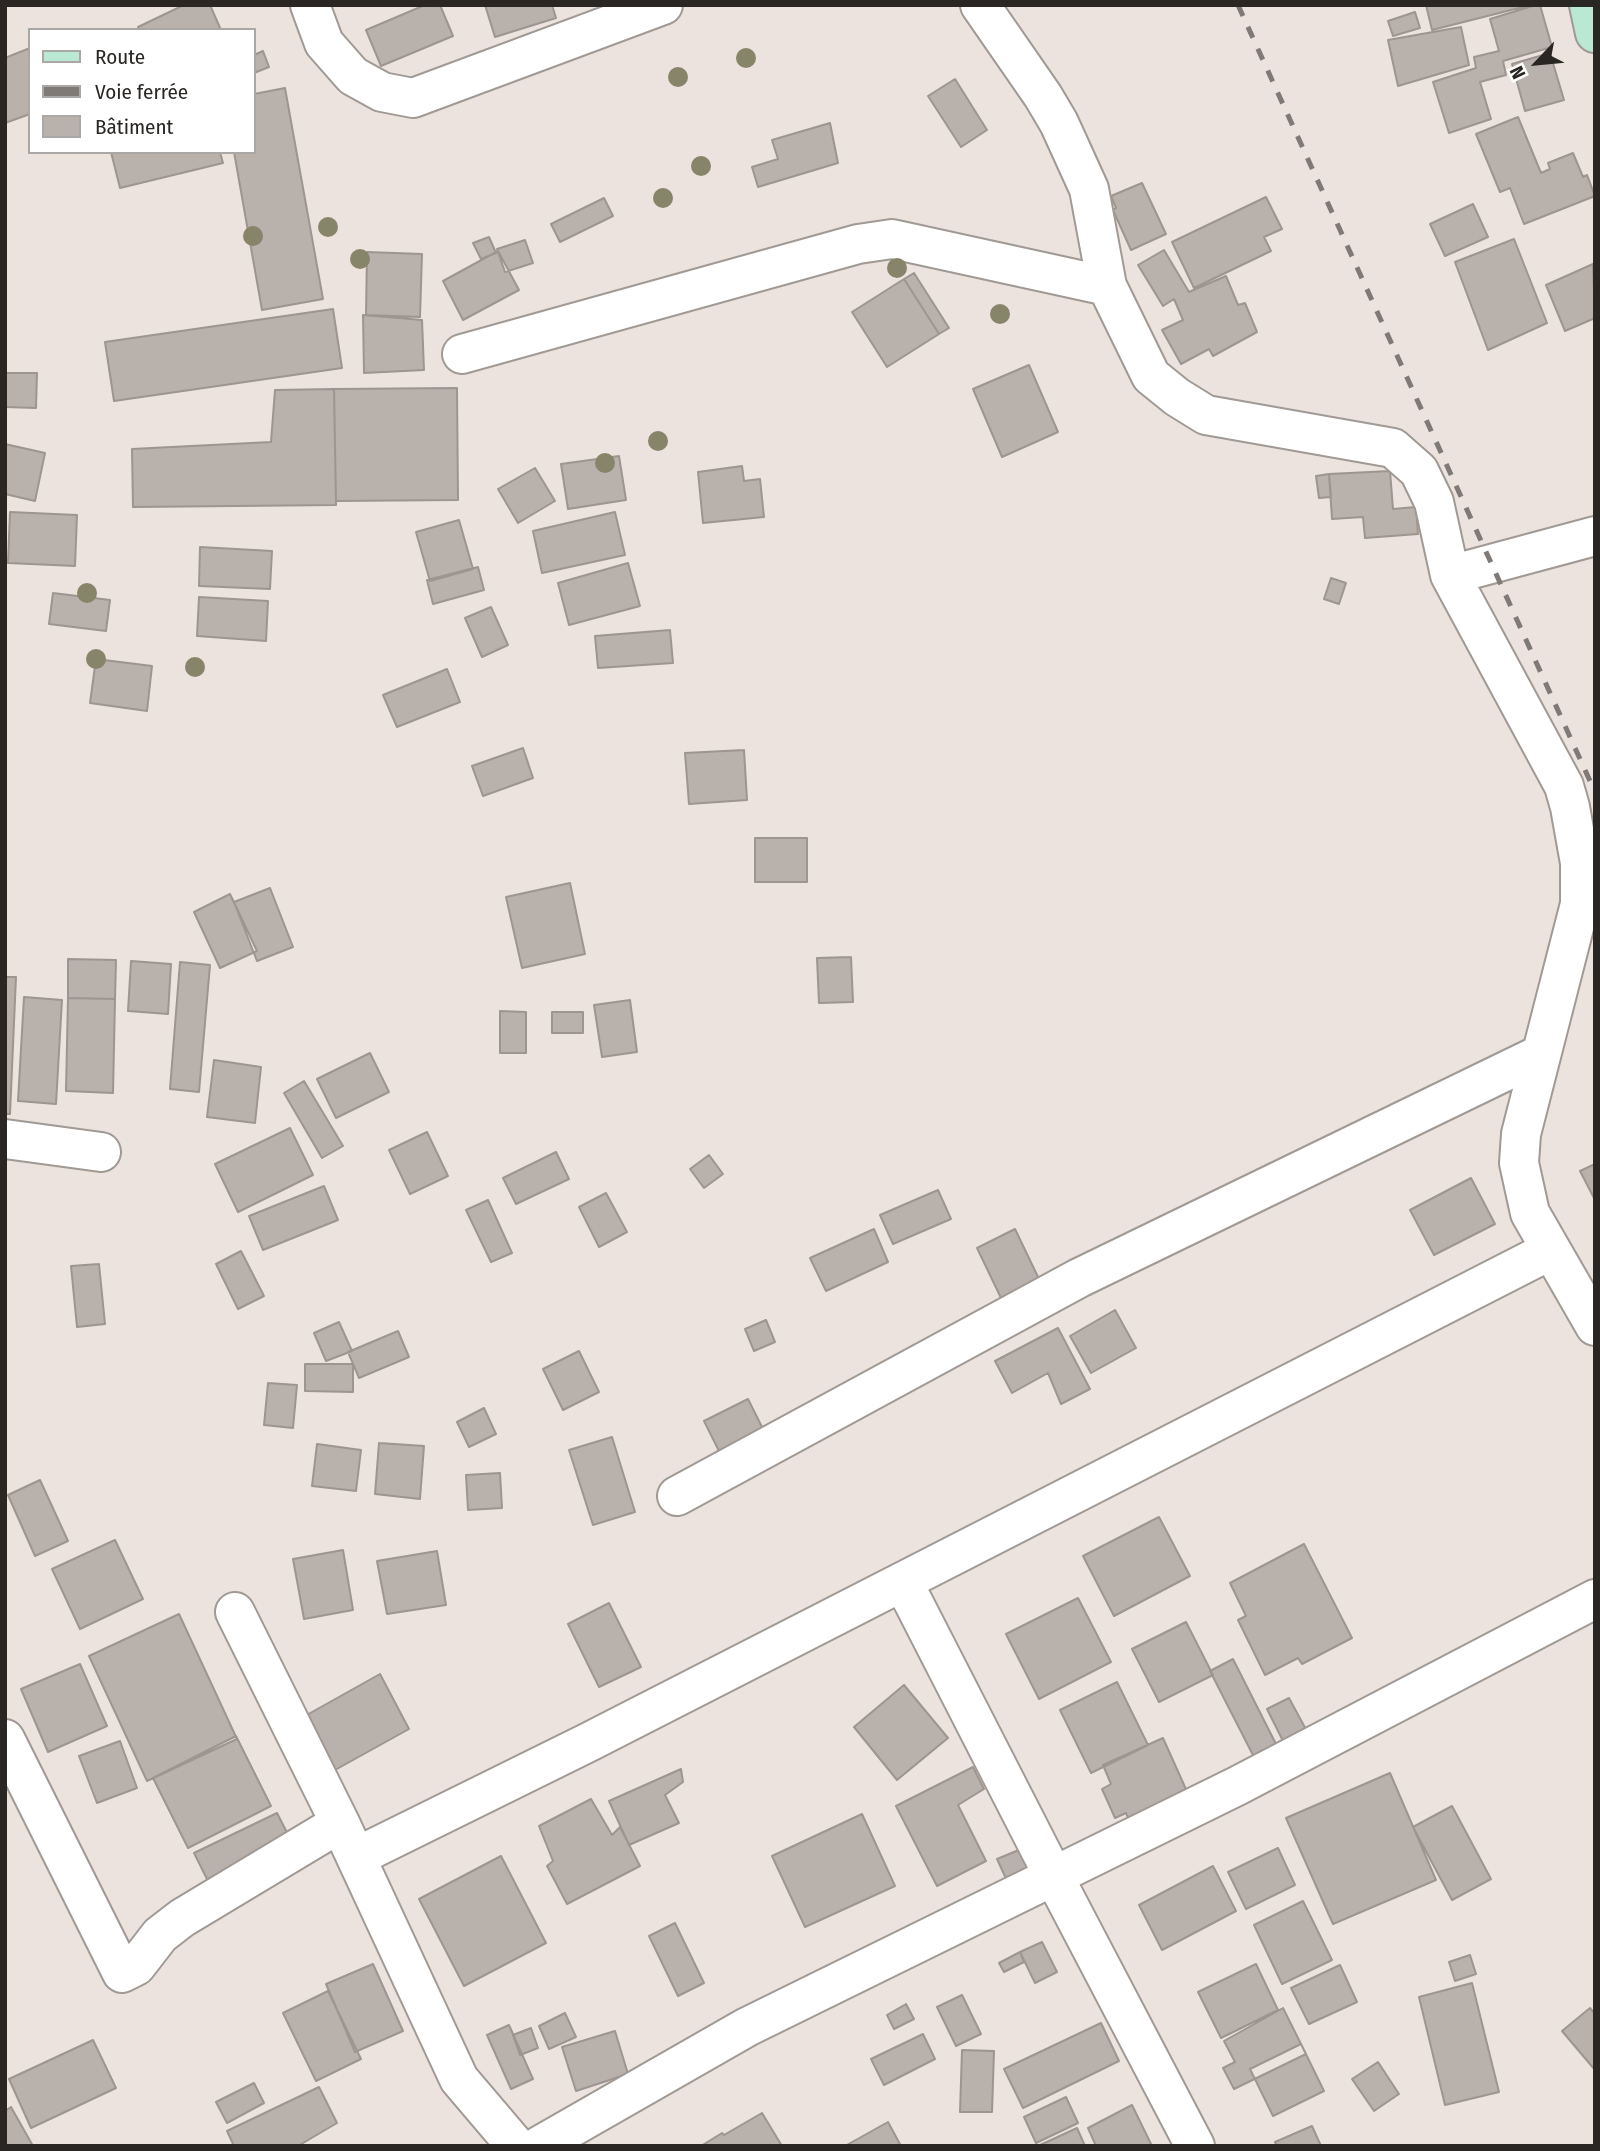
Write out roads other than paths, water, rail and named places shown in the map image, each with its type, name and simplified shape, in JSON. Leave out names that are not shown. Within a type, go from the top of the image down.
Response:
[{"type":"street","points":[[310,5],[324,43],[354,76],[382,92],[413,98],[641,9]]},
{"type":"street","points":[[980,5],[1059,123],[1089,189],[1107,286],[1151,376],[1206,415],[1393,448],[1419,471],[1434,502],[1450,575],[1564,786],[1570,807],[1580,863],[1580,904],[1521,1134],[1518,1163],[1530,1213],[1595,1326]]},
{"type":"street","points":[[1589,5],[1595,33]]},
{"type":"street","points":[[462,354],[858,244],[892,239],[1107,286]]},
{"type":"street","points":[[1450,575],[1595,536]]},
{"type":"street","points":[[677,1496],[1079,1278],[1541,1054]]},
{"type":"street","points":[[5,1139],[101,1152]]},
{"type":"street","points":[[5,1739],[122,1973],[136,1966],[160,1935],[181,1918],[348,1840],[599,1737],[1551,1250]]},
{"type":"street","points":[[903,1582],[1195,2146]]},
{"type":"street","points":[[539,2146],[747,2027],[1237,1786],[1595,1599]]},
{"type":"street","points":[[235,1612],[348,1840],[459,2079],[516,2146]]},
{"type":"railway","points":[[1238,5],[1595,792]]}]
